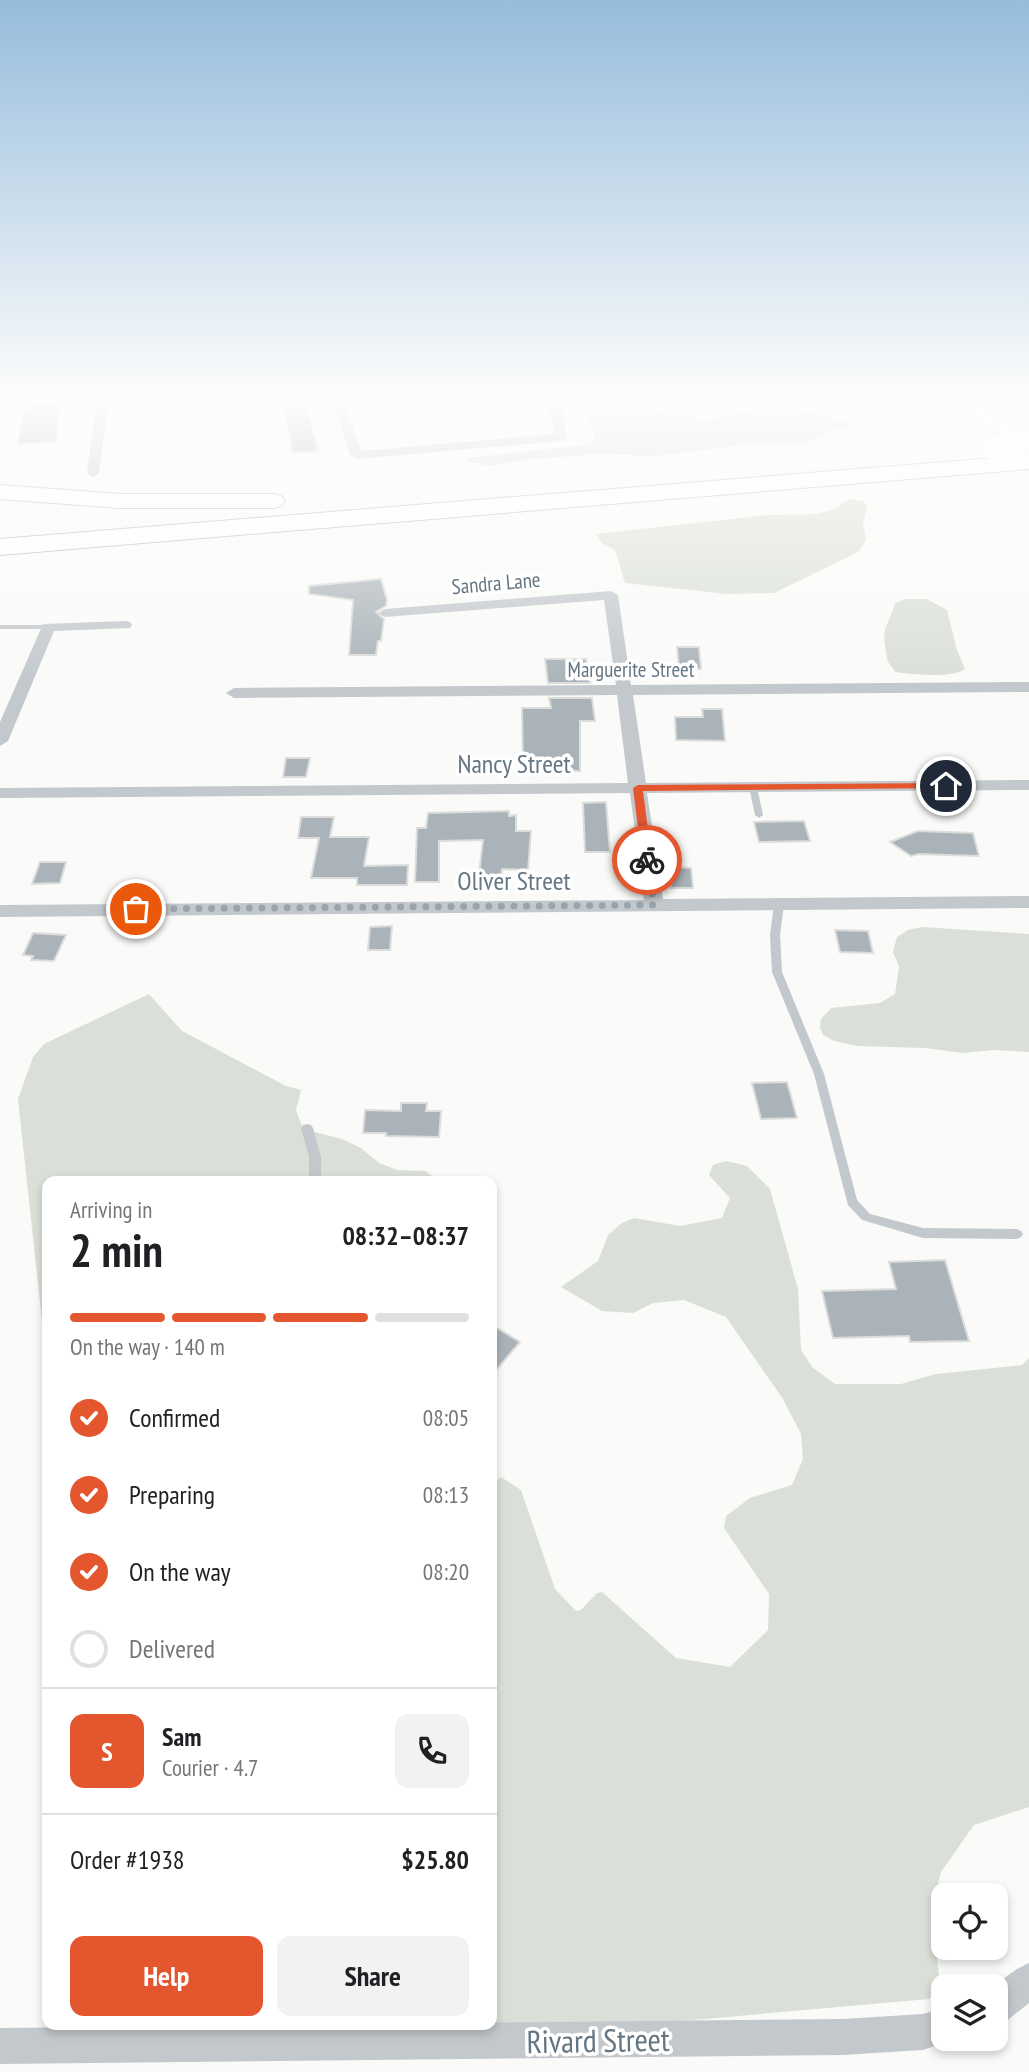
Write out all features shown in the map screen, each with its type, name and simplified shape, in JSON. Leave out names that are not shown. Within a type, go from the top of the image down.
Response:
[{"type":"highway","points":[[9,493],[133,502],[349,499]]},
{"type":"highway","points":[[0,525],[427,493]]},
{"type":"highway","points":[[0,547],[608,493]]},
{"type":"highway","points":[[0,556],[204,530]]},
{"type":"street","name":"Sandra Lane","points":[[384,613],[611,595],[624,690]]},
{"type":"street","points":[[0,741],[48,627],[125,625]]},
{"type":"street","name":"Marguerite Street","points":[[233,693],[1029,687]]},
{"type":"street","points":[[624,690],[654,905]]},
{"type":"street","name":"Nancy Street","points":[[0,793],[1029,785]]},
{"type":"street","name":"Oliver Street","points":[[0,911],[1029,902]]},
{"type":"street","points":[[1008,1997],[1029,1981]]},
{"type":"street","name":"Rivard Street","points":[[0,2046],[307,2034],[843,2037],[931,2030]]},
{"type":"lane","points":[[0,627],[48,627]]},
{"type":"lane","points":[[753,788],[759,815]]},
{"type":"lane","points":[[779,904],[775,935],[776,972],[819,1074],[852,1202],[866,1217],[923,1233],[1017,1234]]},
{"type":"lane","points":[[307,1128],[315,1157],[315,1176]]},
{"type":"shaded area","points":[[850,499],[863,501],[867,505],[863,524],[866,540],[858,552],[774,593],[727,594],[625,583],[615,550],[602,543],[596,534],[768,515],[816,514],[832,510]]},
{"type":"shaded area","points":[[906,599],[927,599],[947,610],[957,650],[965,669],[941,675],[895,672],[888,660],[884,633],[895,603]]},
{"type":"shaded area","points":[[922,927],[1029,934],[1029,1052],[994,1050],[962,1053],[926,1048],[858,1046],[834,1041],[823,1035],[820,1028],[821,1019],[831,1008],[880,1003],[895,994],[899,967],[893,952],[897,937],[908,930]]},
{"type":"shaded area","points":[[149,994],[182,1031],[286,1086],[301,1090],[296,1110],[303,1129],[342,1139],[361,1148],[379,1163],[397,1170],[426,1171],[435,1176],[42,1176],[42,1321],[18,1099],[33,1057],[44,1044]]},
{"type":"shaded area","points":[[726,1161],[747,1166],[770,1189],[798,1289],[801,1350],[812,1367],[835,1384],[901,1384],[936,1374],[1022,1365],[1029,1358],[1029,1807],[974,1825],[941,1872],[938,1883],[931,1883],[931,1960],[937,1960],[939,1974],[931,1974],[929,1999],[614,2027],[497,2025],[497,1480],[501,1477],[521,1490],[555,1589],[576,1611],[581,1610],[597,1593],[602,1592],[676,1658],[730,1667],[768,1630],[769,1594],[724,1528],[726,1516],[750,1498],[792,1485],[803,1459],[801,1434],[783,1399],[726,1317],[684,1300],[653,1303],[633,1313],[602,1311],[561,1287],[598,1261],[608,1235],[622,1223],[634,1218],[680,1226],[722,1218],[730,1198],[709,1175],[713,1165]]},
{"type":"building","points":[[381,579],[387,600],[386,606],[376,612],[384,619],[376,655],[349,655],[353,600],[309,594],[309,586]]},
{"type":"building","points":[[677,647],[699,647],[701,669],[679,669]]},
{"type":"building","points":[[545,659],[586,659],[590,683],[548,683]]},
{"type":"building","points":[[549,698],[592,698],[595,721],[580,721],[580,771],[523,770],[522,708],[551,708]]},
{"type":"building","points":[[702,709],[722,709],[725,741],[676,740],[675,717],[703,717]]},
{"type":"building","points":[[286,758],[310,758],[306,777],[283,777]]},
{"type":"building","points":[[606,802],[610,852],[585,852],[583,803]]},
{"type":"building","points":[[509,811],[509,816],[516,815],[516,831],[531,831],[528,870],[502,869],[501,883],[478,882],[483,840],[439,841],[439,882],[415,882],[417,828],[426,828],[428,813]]},
{"type":"building","points":[[301,817],[334,817],[330,837],[369,837],[364,866],[408,865],[407,885],[357,885],[357,878],[311,878],[319,838],[298,838]]},
{"type":"building","points":[[804,821],[810,841],[759,842],[754,822]]},
{"type":"building","points":[[918,831],[973,833],[979,856],[911,856],[890,842]]},
{"type":"building","points":[[40,862],[66,862],[60,883],[32,884]]},
{"type":"building","points":[[669,867],[691,868],[693,888],[671,888]]},
{"type":"building","points":[[392,926],[390,950],[368,950],[370,927]]},
{"type":"building","points":[[835,930],[868,931],[873,953],[840,952]]},
{"type":"building","points":[[33,933],[66,935],[54,961],[31,960],[33,956],[23,955]]},
{"type":"building","points":[[787,1082],[797,1118],[761,1119],[752,1083]]},
{"type":"building","points":[[401,1103],[427,1103],[426,1111],[441,1111],[439,1137],[363,1133],[365,1110],[401,1111]]},
{"type":"building","points":[[945,1260],[969,1341],[910,1342],[909,1336],[833,1338],[822,1291],[896,1289],[889,1262]]},
{"type":"building","points":[[497,1328],[520,1342],[497,1369]]},
{"type":"way so far","points":[[136,909],[654,905],[647,860]]},
{"type":"route","points":[[647,860],[638,788],[946,786]]}]
